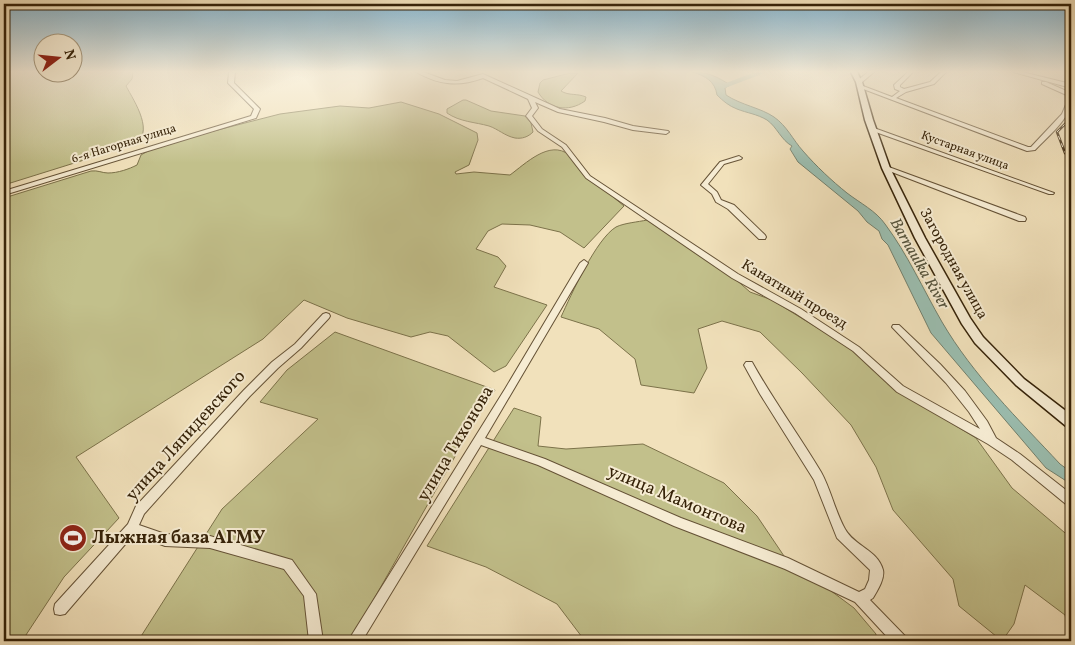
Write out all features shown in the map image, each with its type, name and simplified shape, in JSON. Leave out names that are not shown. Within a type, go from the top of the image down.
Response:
[{"type":"main road","name":"Загородная улица","points":[[865,102],[886,168],[941,277],[975,334],[999,362],[1020,382],[1071,422]]},
{"type":"street","name":"6-я Нагорная улица","points":[[4,193],[254,117],[257,110],[249,102]]},
{"type":"street","name":"Канатный проезд","points":[[532,102],[534,108],[529,116],[532,122],[540,130],[564,146],[588,177],[736,276],[798,311],[856,350],[900,389],[992,441],[1016,457],[1071,501]]},
{"type":"street","points":[[540,102],[558,110],[632,128],[666,132]]},
{"type":"street","points":[[904,102],[1027,149],[1033,149],[1065,115],[1070,102]]},
{"type":"street","name":"Кустарная улица","points":[[872,129],[1051,193]]},
{"type":"street","points":[[739,158],[722,163],[704,184],[712,189],[718,201],[735,210],[762,237]]},
{"type":"street","points":[[886,168],[1022,219]]},
{"type":"street","name":"улица Тихонова","points":[[355,641],[479,440],[584,263]]},
{"type":"street","name":"улица Ляпидевского","points":[[60,609],[132,528],[140,510],[247,393],[275,365],[298,346],[326,316]]},
{"type":"street","points":[[896,327],[953,382],[983,422],[992,441]]},
{"type":"street","points":[[749,365],[763,391],[818,477],[841,534],[847,542],[864,553],[877,571],[869,594],[859,598]]},
{"type":"street","name":"улица Мамонтова","points":[[479,440],[541,462],[678,522],[788,564],[859,598],[900,641]]},
{"type":"street","points":[[132,528],[164,540],[210,542],[288,564],[310,594],[316,641]]},
{"type":"shaded area","points":[[4,102],[134,102],[141,117],[143,134],[132,145],[4,185]]},
{"type":"shaded area","points":[[401,102],[439,114],[477,133],[478,140],[469,165],[455,172],[456,174],[474,172],[510,175],[546,151],[562,151],[624,206],[584,248],[560,232],[530,225],[502,224],[488,231],[476,249],[498,257],[506,266],[494,287],[547,305],[506,366],[494,372],[448,336],[430,332],[411,337],[347,318],[304,300],[263,339],[76,457],[119,518],[64,577],[22,641],[4,641],[4,198],[91,171],[108,173],[123,170],[137,165],[141,155],[148,151],[202,134],[280,114],[340,106],[369,108]]},
{"type":"shaded area","points":[[459,102],[471,102],[491,111],[525,116],[531,123],[533,132],[525,137],[515,138],[489,126],[452,116],[447,113],[447,109]]},
{"type":"shaded area","points":[[547,102],[583,102],[565,108]]},
{"type":"shaded area","points":[[725,102],[741,102],[774,117],[824,173],[881,219],[901,248],[954,341],[1012,413],[1060,464],[1071,472],[1071,484],[1046,468],[931,333],[888,245],[882,239],[879,231],[867,222],[858,211],[798,162],[790,149],[792,146],[767,120]]},
{"type":"shaded area","points":[[647,220],[732,276],[750,292],[772,300],[855,351],[900,392],[976,438],[1012,488],[1071,538],[1071,641],[1065,615],[1025,585],[1014,624],[1002,641],[959,606],[953,579],[893,510],[876,467],[851,425],[760,332],[722,321],[698,329],[707,368],[694,393],[641,385],[635,359],[599,329],[561,317],[592,255],[608,233],[619,226]]},
{"type":"shaded area","points":[[335,332],[495,390],[478,416],[350,641],[138,641],[222,509],[318,419],[260,402],[287,370]]},
{"type":"shaded area","points":[[514,408],[541,417],[538,446],[566,449],[643,444],[724,483],[757,516],[784,556],[854,608],[876,634],[876,641],[585,641],[557,604],[486,567],[427,546]]},
{"type":"railway","points":[[1071,118],[1057,132],[1065,153],[1071,160]]},
{"type":"place","name":"Лыжная база АГМУ","points":[[73,538]]},
{"type":"water label","name":"Barnaulka River","points":[[919,264]]}]
